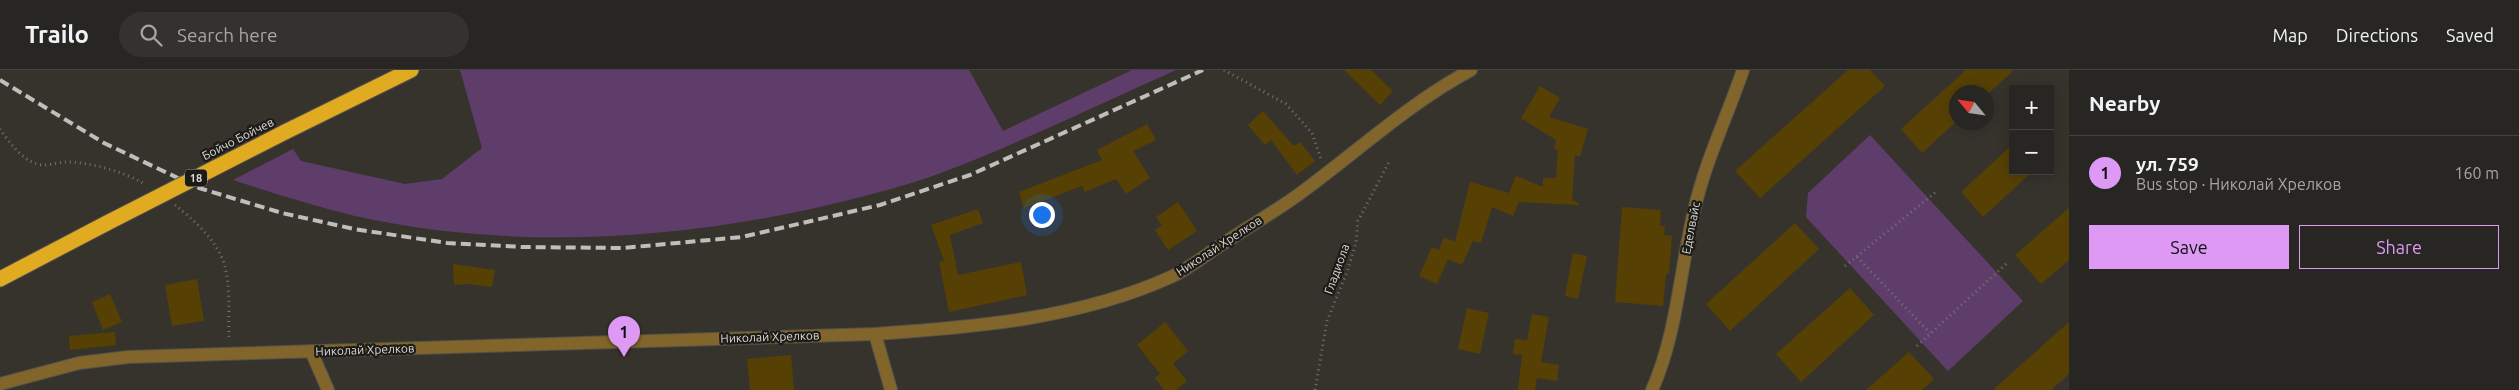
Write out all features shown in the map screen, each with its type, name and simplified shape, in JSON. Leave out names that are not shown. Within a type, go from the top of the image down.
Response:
[{"type":"highway","name":"Бойчо Бойчев","points":[[0,279],[284,132],[411,70]]},
{"type":"street","name":"Николай Хрелков","points":[[0,384],[54,369],[114,358],[875,334],[968,328],[1020,320],[1122,296],[1174,275],[1304,191],[1428,96],[1471,70]]},
{"type":"street","name":"Еделвайс","points":[[1652,390],[1659,376],[1674,315],[1701,180],[1743,70]]},
{"type":"street","points":[[875,334],[891,390]]},
{"type":"street","points":[[311,351],[328,390]]},
{"type":"street","points":[[1659,376],[1661,390]]},
{"type":"path","points":[[1224,70],[1286,104],[1312,133],[1323,166]]},
{"type":"path","name":"Гладиола","points":[[1315,390],[1327,321],[1351,258],[1358,221],[1390,160]]},
{"type":"path","points":[[1846,266],[1937,191]]},
{"type":"path","points":[[1857,257],[1930,333]]},
{"type":"path","points":[[1917,346],[2006,264]]},
{"type":"shaded area","points":[[460,70],[969,70],[1003,131],[1132,70],[1176,70],[1033,135],[931,176],[824,206],[767,218],[649,234],[531,237],[472,234],[413,227],[355,216],[309,204],[233,180],[293,149],[301,161],[405,184],[442,179],[482,148]]},
{"type":"shaded area","points":[[1870,135],[2023,301],[1948,371],[1806,217],[1808,193]]},
{"type":"building","points":[[1344,70],[1371,70],[1393,91],[1380,105]]},
{"type":"building","points":[[1848,70],[1870,70],[1885,86],[1760,198],[1735,171]]},
{"type":"building","points":[[1966,70],[2014,70],[1994,88],[1994,85],[1949,85]]},
{"type":"building","points":[[1949,85],[1949,128],[1922,153],[1901,129]]},
{"type":"building","points":[[1540,86],[1560,98],[1549,117],[1588,129],[1580,157],[1575,155],[1572,200],[1579,203],[1579,205],[1519,202],[1513,216],[1492,207],[1481,243],[1473,241],[1462,265],[1448,259],[1437,284],[1419,276],[1432,247],[1439,250],[1444,237],[1455,242],[1470,182],[1509,193],[1516,176],[1543,187],[1543,178],[1556,178],[1558,150],[1554,149],[1556,140],[1521,118]]},
{"type":"building","points":[[1263,111],[1294,146],[1300,142],[1315,161],[1297,175],[1271,140],[1265,145],[1248,125]]},
{"type":"building","points":[[1147,124],[1156,140],[1133,151],[1150,178],[1126,194],[1116,179],[1085,192],[1082,186],[1024,208],[1019,192],[1102,160],[1097,150]]},
{"type":"building","points":[[2009,148],[2009,175],[2029,175],[1983,217],[1961,192]]},
{"type":"building","points":[[1178,202],[1197,231],[1168,250],[1155,230],[1162,225],[1156,217]]},
{"type":"building","points":[[1622,207],[1661,210],[1660,226],[1665,226],[1664,235],[1672,236],[1669,274],[1666,274],[1663,306],[1615,302]]},
{"type":"building","points":[[2069,208],[2069,260],[2041,284],[2015,255]]},
{"type":"building","points":[[978,209],[983,223],[950,235],[958,275],[1021,262],[1027,295],[949,312],[939,262],[944,261],[931,225]]},
{"type":"building","points":[[1795,223],[1819,249],[1730,331],[1706,304]]},
{"type":"building","points":[[1573,253],[1587,256],[1578,299],[1565,296]]},
{"type":"building","points":[[453,264],[495,270],[492,287],[468,284],[454,285]]},
{"type":"building","points":[[197,279],[204,321],[172,326],[165,285]]},
{"type":"building","points":[[1850,288],[1874,315],[1801,382],[1776,354]]},
{"type":"building","points":[[110,294],[122,322],[103,330],[92,302]]},
{"type":"building","points":[[1467,308],[1489,313],[1480,354],[1458,349]]},
{"type":"building","points":[[1532,314],[1549,317],[1541,362],[1559,365],[1557,381],[1537,378],[1535,390],[1518,390],[1522,355],[1513,354],[1515,339],[1527,340]]},
{"type":"building","points":[[1165,322],[1188,351],[1173,364],[1187,381],[1176,390],[1164,390],[1155,378],[1160,374],[1137,345]]},
{"type":"building","points":[[2069,322],[2069,374],[2051,390],[1993,390]]},
{"type":"building","points":[[115,332],[116,345],[70,350],[69,336]]},
{"type":"building","points":[[1909,352],[1934,379],[1922,390],[1866,390]]},
{"type":"building","points":[[791,355],[794,390],[750,390],[747,359]]},
{"type":"railway","points":[[0,80],[104,143],[199,188],[282,213],[354,229],[447,243],[523,247],[623,248],[742,237],[880,205],[970,175],[1203,70]]},
{"type":"place","name":"ул. 759","points":[[624,357]]}]
